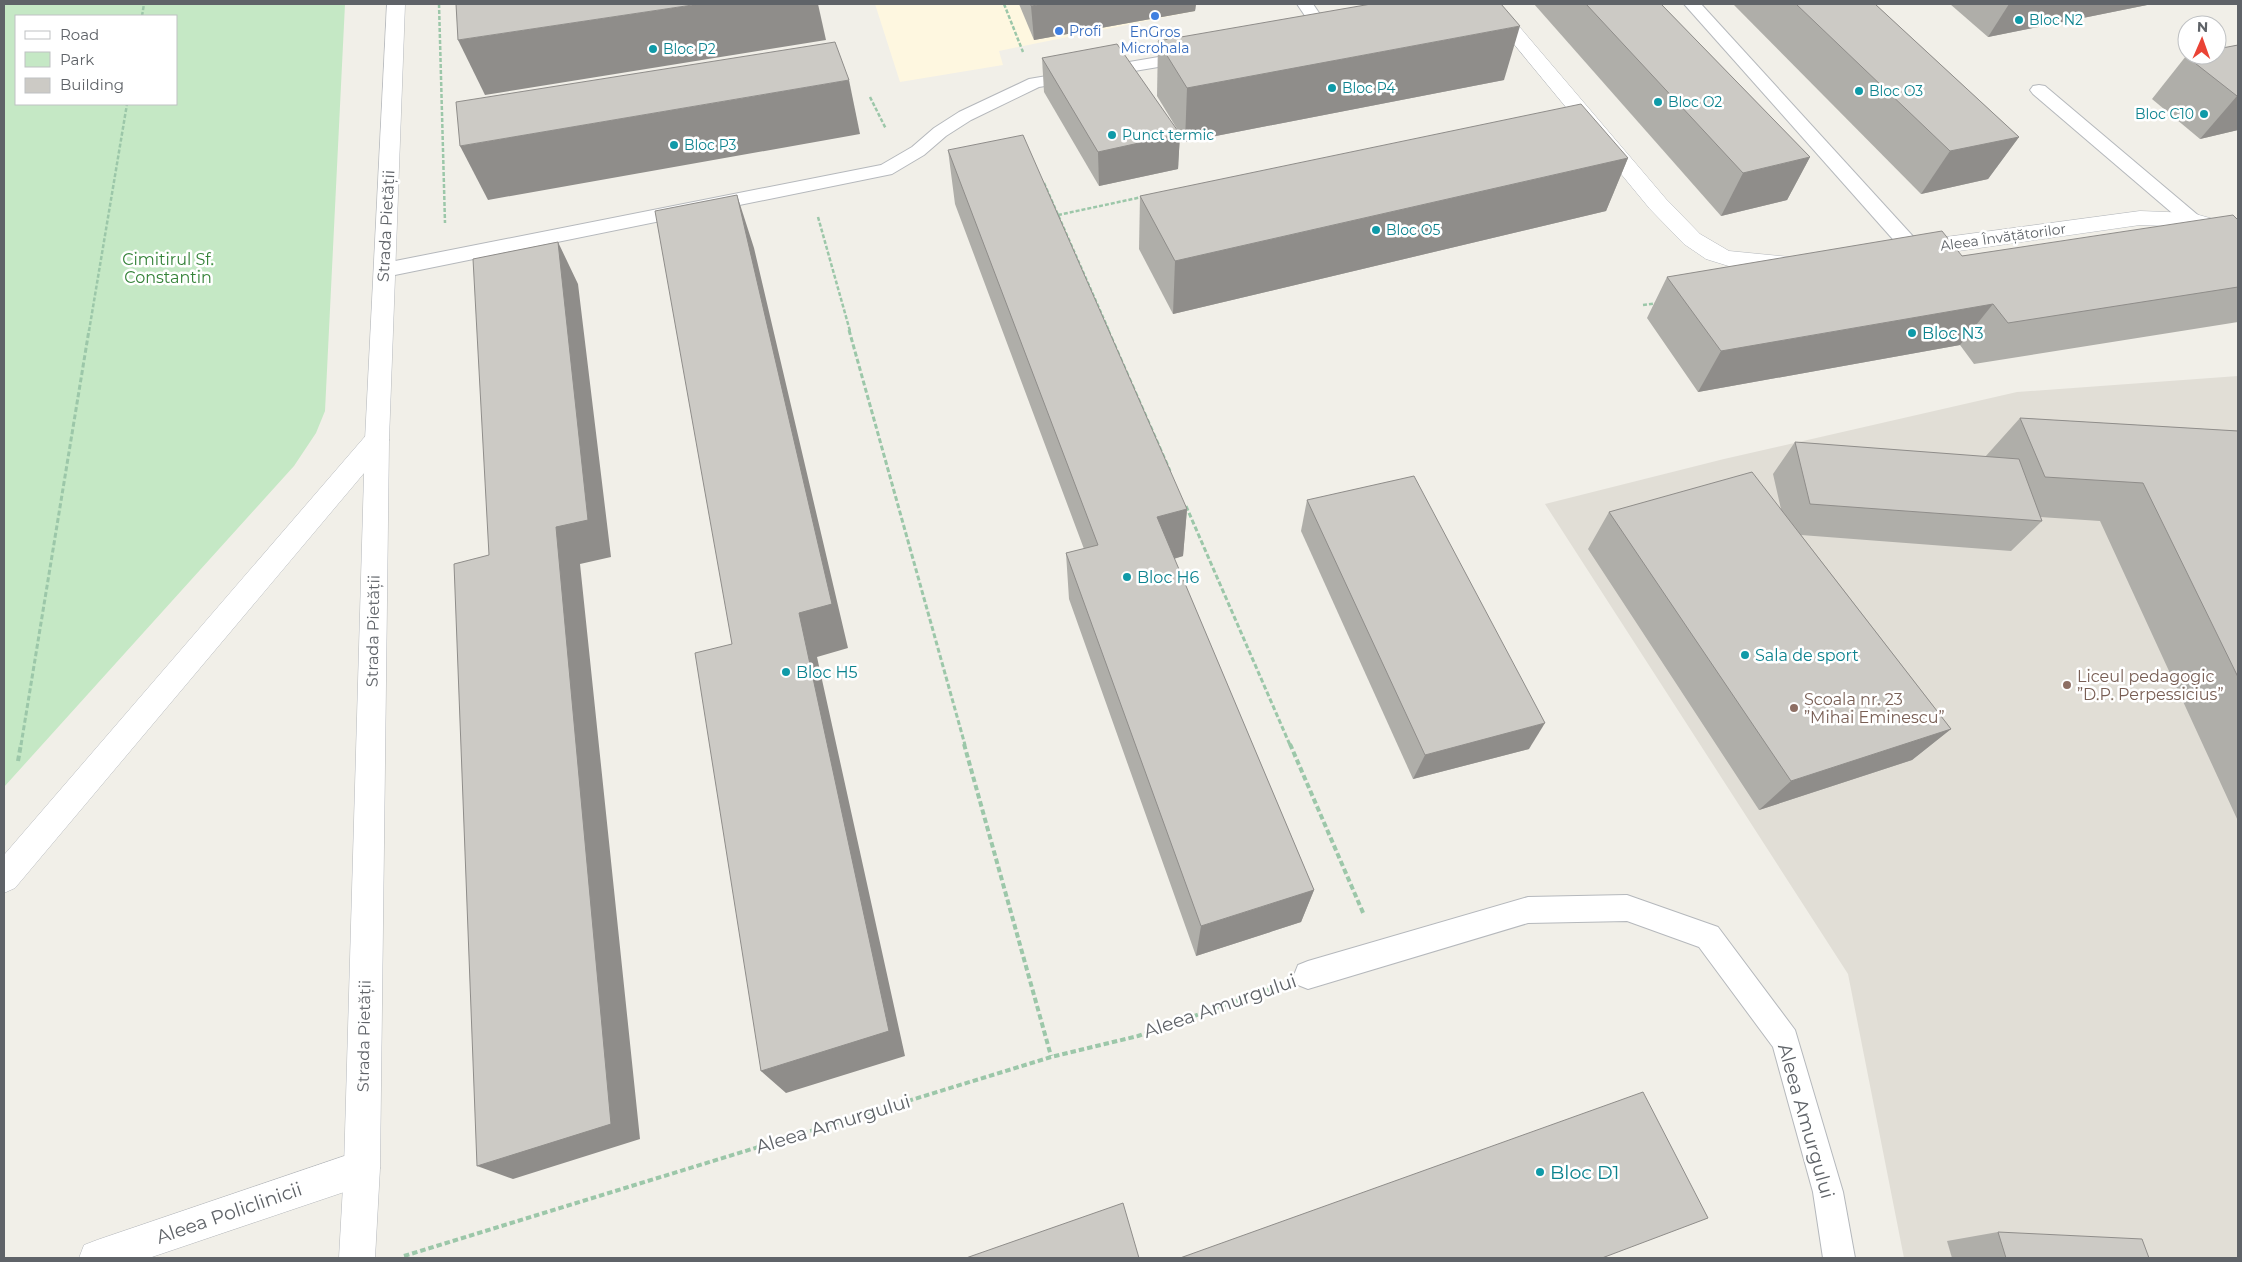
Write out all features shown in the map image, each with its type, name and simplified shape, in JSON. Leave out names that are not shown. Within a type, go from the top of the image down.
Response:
[{"type":"street","name":"Strada Pietății","points":[[357,1258],[362,1168],[377,440],[396,4]]},
{"type":"street","points":[[1487,8],[1658,204],[1686,234],[1707,251],[1738,261],[1774,264],[1811,262]]},
{"type":"street","name":"Aleea Învățătorilor","points":[[1885,253],[2140,218],[2192,220],[2238,233]]},
{"type":"street","points":[[4,878],[377,440]]},
{"type":"street","name":"Aleea Policlinicii","points":[[97,1258],[362,1168]]},
{"type":"lane","points":[[1305,4],[1326,35]]},
{"type":"lane","points":[[1692,4],[1913,249]]},
{"type":"lane","points":[[1306,38],[1344,32]]},
{"type":"lane","points":[[384,270],[810,187],[886,170],[918,151],[940,132],[965,116],[1035,82],[1208,54]]},
{"type":"lane","points":[[2039,90],[2192,220]]},
{"type":"lane","name":"Aleea Amurgului","points":[[1308,975],[1528,910],[1627,908],[1708,937],[1785,1040],[1828,1192],[1839,1258]]},
{"type":"path","points":[[439,4],[445,226]]},
{"type":"path","points":[[1004,4],[1035,82]]},
{"type":"path","points":[[870,97],[886,130]]},
{"type":"path","points":[[18,761],[127,105]]},
{"type":"path","points":[[1043,181],[1174,479]]},
{"type":"path","points":[[810,187],[1051,1057]]},
{"type":"path","points":[[1058,215],[1146,197]]},
{"type":"path","points":[[1182,497],[1381,954]]},
{"type":"path","name":"Aleea Amurgului","points":[[397,1258],[1051,1057],[1138,1036],[1308,975]]},
{"type":"shaded area","points":[[875,4],[1191,4],[1195,11],[999,51],[1003,65],[900,82]]},
{"type":"shaded area","points":[[2238,376],[2238,1258],[1904,1258],[1848,974],[1545,504],[1724,459],[2017,392]]},
{"type":"green space","name":"Cimitirul Sf. Constantin","points":[[4,4],[345,4],[325,411],[316,433],[294,466],[4,787]]},
{"type":"building","points":[[456,4],[699,4],[458,40]]},
{"type":"building","points":[[1371,4],[1501,4],[1520,26],[1187,88],[1158,41]]},
{"type":"building","points":[[1586,4],[1661,4],[1810,157],[1743,173]]},
{"type":"building","points":[[1796,4],[1875,4],[2019,137],[1950,151]]},
{"type":"building","points":[[835,42],[849,80],[460,146],[456,102]]},
{"type":"building","points":[[1117,44],[1180,134],[1098,152],[1042,58]]},
{"type":"building","points":[[2238,45],[2237,96],[2197,65],[2227,65],[2227,47]]},
{"type":"building","points":[[1581,104],[1628,158],[1175,261],[1140,196]]},
{"type":"building","name":"Bloc H6","points":[[1023,135],[1187,509],[1157,517],[1314,890],[1201,926],[1066,553],[1098,545],[948,150]]},
{"type":"building","name":"Bloc H5","points":[[737,195],[832,604],[799,613],[889,1031],[761,1071],[695,653],[732,644],[655,211]]},
{"type":"building","points":[[2233,215],[2238,220],[2238,287],[2008,323],[1993,304],[1721,351],[1667,277],[1942,231],[1962,256]]},
{"type":"building","points":[[558,242],[588,520],[556,527],[611,1124],[477,1166],[454,564],[489,555],[473,259]]},
{"type":"building","points":[[2020,418],[2238,431],[2238,677],[2143,483],[2045,477]]},
{"type":"building","points":[[1795,442],[2019,459],[2042,521],[1810,504]]},
{"type":"building","name":"Sala de sport","points":[[1752,472],[1951,729],[1791,781],[1609,512]]},
{"type":"building","points":[[1414,476],[1545,723],[1425,755],[1307,500]]},
{"type":"building","name":"Bloc D1","points":[[1643,1092],[1708,1218],[1602,1258],[1180,1258]]},
{"type":"building","points":[[1123,1203],[1139,1258],[966,1258]]},
{"type":"building","points":[[1998,1232],[2142,1239],[2149,1258],[2006,1258]]},
{"type":"place","name":"EnGros Microhala","points":[[1155,16]]},
{"type":"place","name":"Bloc N2","points":[[2019,20]]},
{"type":"place","name":"Profi","points":[[1059,31]]},
{"type":"place","name":"Bloc P2","points":[[653,49]]},
{"type":"place","name":"Bloc P4","points":[[1332,88]]},
{"type":"place","name":"Bloc O3","points":[[1859,91]]},
{"type":"place","name":"Bloc O2","points":[[1658,102]]},
{"type":"place","name":"Bloc C10","points":[[2204,114]]},
{"type":"place","name":"Punct termic","points":[[1112,135]]},
{"type":"place","name":"Bloc P3","points":[[674,145]]},
{"type":"place","name":"Bloc O5","points":[[1376,230]]},
{"type":"place","name":"Bloc N3","points":[[1912,333]]},
{"type":"place","name":"Bloc H6","points":[[1127,577]]},
{"type":"place","name":"Sala de sport","points":[[1745,655]]},
{"type":"place","name":"Bloc H5","points":[[786,672]]},
{"type":"place","name":"Liceul pedagogic ”D.P. Perpessicius”","points":[[2067,685]]},
{"type":"place","name":"Școala nr. 23 ”Mihai Eminescu”","points":[[1794,708]]},
{"type":"place","name":"Bloc D1","points":[[1540,1172]]}]
